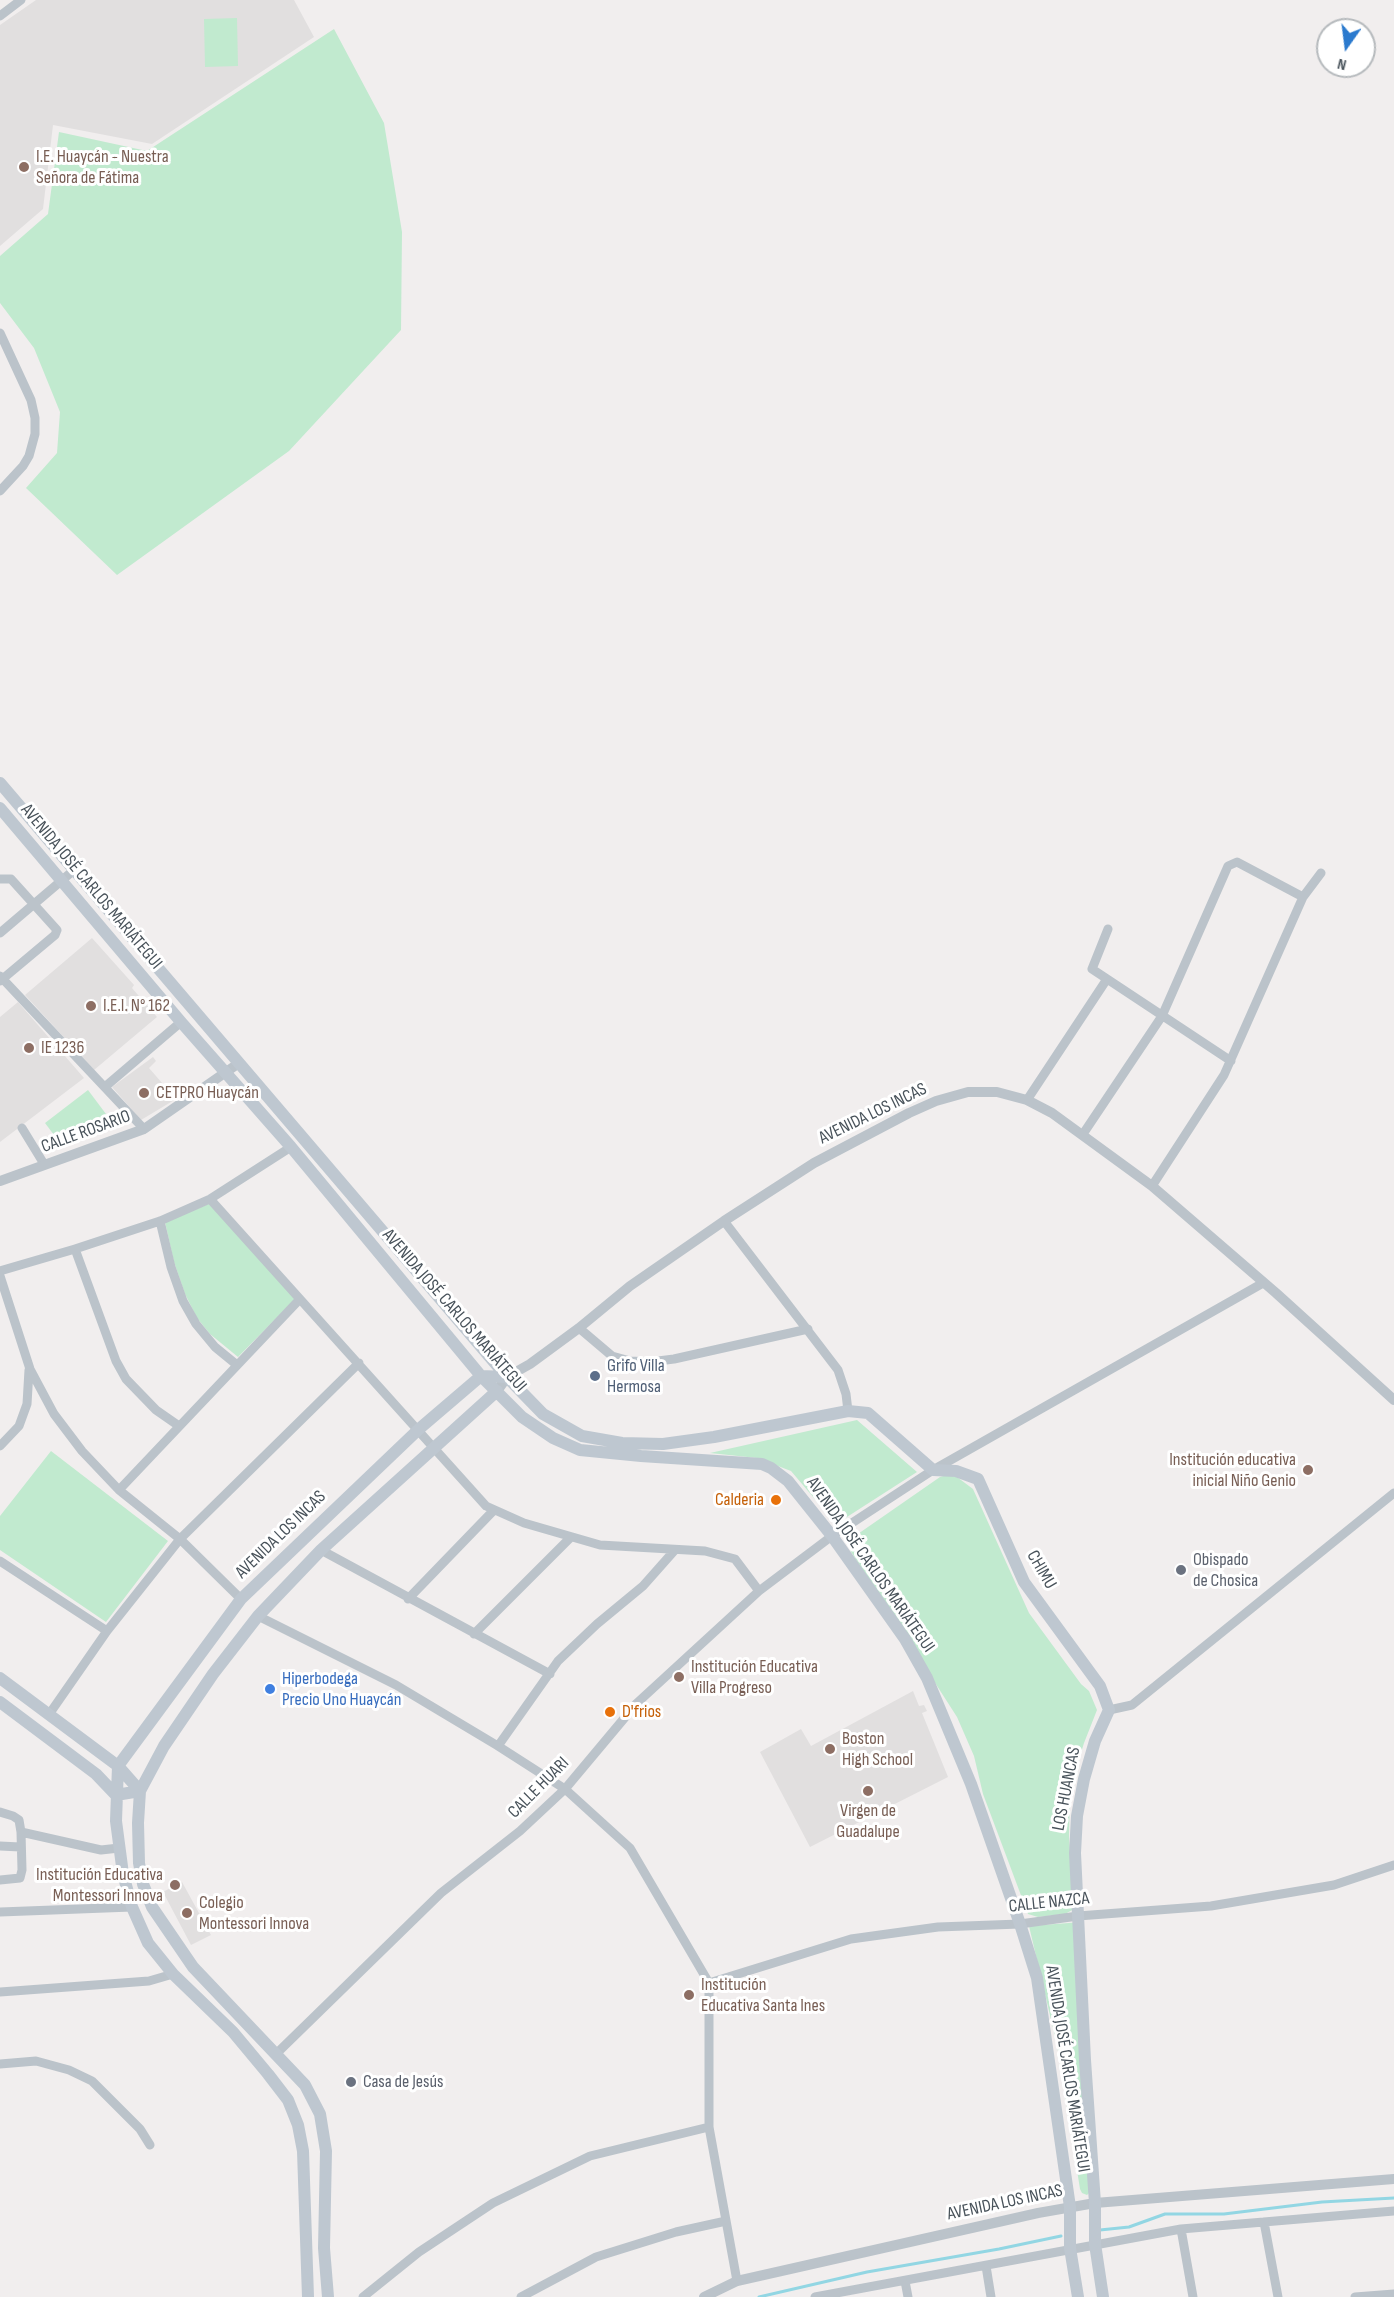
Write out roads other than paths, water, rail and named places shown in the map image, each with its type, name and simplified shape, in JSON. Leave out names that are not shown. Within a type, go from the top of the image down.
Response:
[{"type":"main road","name":"AVENIDA JOSÉ CARLOS MARIÁTEGUI","points":[[0,783],[507,1377],[543,1414],[582,1436],[622,1443],[663,1444],[714,1437],[848,1411]]},
{"type":"main road","name":"AVENIDA JOSÉ CARLOS MARIÁTEGUI","points":[[0,808],[181,1023],[291,1147],[481,1376],[522,1417],[553,1438],[580,1450],[762,1464],[788,1481],[832,1536],[904,1639],[927,1678],[971,1784],[1020,1924],[1037,1978],[1070,2207],[1070,2248],[1078,2297]]},
{"type":"main road","points":[[481,1376],[507,1377]]},
{"type":"main road","name":"AVENIDA LOS INCAS","points":[[118,1766],[241,1599],[419,1429],[481,1376]]},
{"type":"main road","name":"AVENIDA LOS INCAS","points":[[140,1791],[164,1746],[213,1674],[258,1616],[321,1550],[497,1391]]},
{"type":"main road","points":[[848,1411],[867,1413],[933,1470]]},
{"type":"main road","name":"CHIMU","points":[[933,1470],[956,1471],[978,1479],[1024,1582],[1100,1686],[1109,1710]]},
{"type":"main road","points":[[0,1678],[50,1713],[118,1766],[140,1791],[139,1863],[143,1884],[152,1906],[193,1967],[305,2085],[320,2114],[326,2151],[324,2248],[328,2297]]},
{"type":"main road","points":[[0,1702],[96,1774],[116,1795]]},
{"type":"main road","name":"LOS HUANCAS","points":[[1095,2203],[1085,2060],[1075,1853],[1077,1816],[1084,1779],[1095,1741],[1109,1710]]},
{"type":"main road","points":[[118,1766],[116,1795],[123,1874],[132,1907],[148,1943],[173,1974],[233,2032],[268,2074],[288,2100],[298,2125],[303,2151],[308,2297]]},
{"type":"main road","points":[[116,1795],[140,1791]]},
{"type":"main road","points":[[1095,2203],[1095,2244],[1103,2297]]},
{"type":"street","points":[[0,16],[21,0]]},
{"type":"street","points":[[0,333],[31,400],[35,418],[35,434],[29,456],[24,466],[0,491]]},
{"type":"street","points":[[1083,1134],[1161,1016],[1228,866],[1237,862],[1303,897]]},
{"type":"street","points":[[0,933],[74,870]]},
{"type":"street","points":[[1152,1186],[1224,1075],[1303,897],[1321,873]]},
{"type":"street","points":[[0,879],[11,879],[56,928],[57,933],[1,978],[106,1086],[144,1129]]},
{"type":"street","points":[[1108,929],[1092,969],[1231,1061]]},
{"type":"street","points":[[1027,1100],[1107,979]]},
{"type":"street","points":[[106,1086],[181,1023]]},
{"type":"street","name":"CALLE ROSARIO","points":[[0,1181],[144,1129],[239,1063]]},
{"type":"street","name":"AVENIDA LOS INCAS","points":[[497,1391],[507,1377],[530,1364],[579,1328],[630,1286],[814,1163],[936,1101],[968,1092],[997,1092],[1027,1100],[1052,1113],[1152,1186],[1394,1400]]},
{"type":"street","points":[[22,1128],[44,1164]]},
{"type":"street","points":[[0,1271],[160,1221],[210,1199],[291,1147]]},
{"type":"street","points":[[210,1199],[486,1506],[525,1523],[600,1545],[705,1551],[735,1559],[759,1591]]},
{"type":"street","points":[[160,1221],[171,1267],[183,1301],[196,1324],[215,1347],[237,1365]]},
{"type":"street","points":[[724,1221],[838,1370],[846,1394],[848,1411]]},
{"type":"street","points":[[75,1249],[104,1331],[126,1379],[156,1410],[179,1426]]},
{"type":"street","points":[[0,1276],[30,1369],[54,1414],[82,1451],[119,1490],[180,1539],[241,1599]]},
{"type":"street","name":"CALLE HUARI","points":[[276,2054],[441,1893],[520,1831],[565,1789],[637,1703],[759,1591],[832,1536],[933,1470],[1263,1283]]},
{"type":"street","points":[[119,1490],[300,1299]]},
{"type":"street","points":[[579,1328],[612,1356],[640,1362],[674,1359],[808,1329]]},
{"type":"street","points":[[50,1713],[107,1632],[180,1539],[358,1363]]},
{"type":"street","points":[[0,1446],[19,1426],[27,1404],[30,1369]]},
{"type":"street","points":[[1109,1710],[1132,1705],[1394,1493]]},
{"type":"street","points":[[408,1599],[494,1510]]},
{"type":"street","points":[[474,1634],[570,1538]]},
{"type":"street","points":[[321,1550],[550,1674]]},
{"type":"street","points":[[498,1746],[558,1661],[597,1624],[643,1586],[674,1551]]},
{"type":"street","points":[[0,1561],[107,1632]]},
{"type":"street","points":[[258,1616],[396,1685],[498,1746],[565,1789],[630,1848],[709,1983],[709,2127],[737,2281]]},
{"type":"street","points":[[0,1812],[19,1820],[22,1870],[20,1878],[0,1880]]},
{"type":"street","points":[[21,1832],[101,1850],[119,1848]]},
{"type":"street","points":[[0,1846],[20,1847]]},
{"type":"street","name":"CALLE NAZCA","points":[[709,1983],[851,1939],[938,1927],[1020,1924],[1078,1916],[1211,1906],[1334,1885],[1394,1865]]},
{"type":"street","points":[[0,1912],[132,1907]]},
{"type":"street","points":[[0,1992],[149,1981],[173,1974]]},
{"type":"street","points":[[0,2064],[36,2061],[69,2070],[92,2081],[140,2129],[150,2145]]},
{"type":"street","points":[[363,2297],[419,2252],[493,2203],[590,2156],[709,2127]]},
{"type":"street","name":"AVENIDA LOS INCAS","points":[[704,2297],[737,2281],[1070,2207],[1394,2178]]},
{"type":"street","points":[[815,2297],[1180,2229],[1394,2211]]},
{"type":"street","points":[[521,2297],[596,2257],[676,2232],[726,2221]]},
{"type":"street","points":[[1264,2222],[1278,2297]]},
{"type":"street","points":[[1180,2229],[1193,2297]]},
{"type":"street","points":[[986,2266],[991,2297]]},
{"type":"street","points":[[905,2281],[908,2297]]},
{"type":"street","points":[[1355,2297],[1394,2294]]},
{"type":"waterway","points":[[1100,2230],[1129,2227],[1165,2214],[1224,2214],[1322,2202],[1394,2198]]},
{"type":"waterway","points":[[759,2297],[867,2272],[1061,2236]]},
{"type":"place","name":"I.E. Huaycán - Nuestra Señora de Fátima","points":[[24,167]]},
{"type":"place","name":"I.E.I. N° 162","points":[[91,1006]]},
{"type":"place","name":"IE 1236","points":[[29,1048]]},
{"type":"place","name":"CETPRO Huaycán","points":[[144,1093]]},
{"type":"place","name":"Grifo Villa Hermosa","points":[[595,1376]]},
{"type":"place","name":"Institución educativa inicial Niño Genio","points":[[1308,1470]]},
{"type":"place","name":"Calderia","points":[[776,1500]]},
{"type":"place","name":"Obispado de Chosica","points":[[1181,1570]]},
{"type":"place","name":"Institución Educativa Villa Progreso","points":[[679,1677]]},
{"type":"place","name":"Hiperbodega Precio Uno Huaycán","points":[[270,1689]]},
{"type":"place","name":"D'frios","points":[[610,1712]]},
{"type":"place","name":"Boston High School","points":[[830,1749]]},
{"type":"place","name":"Virgen de Guadalupe","points":[[868,1791]]},
{"type":"place","name":"Institución Educativa Montessori Innova","points":[[175,1885]]},
{"type":"place","name":"Colegio Montessori Innova","points":[[187,1913]]},
{"type":"place","name":"Institución Educativa Santa Ines","points":[[689,1995]]},
{"type":"place","name":"Casa de Jesús","points":[[351,2082]]}]
